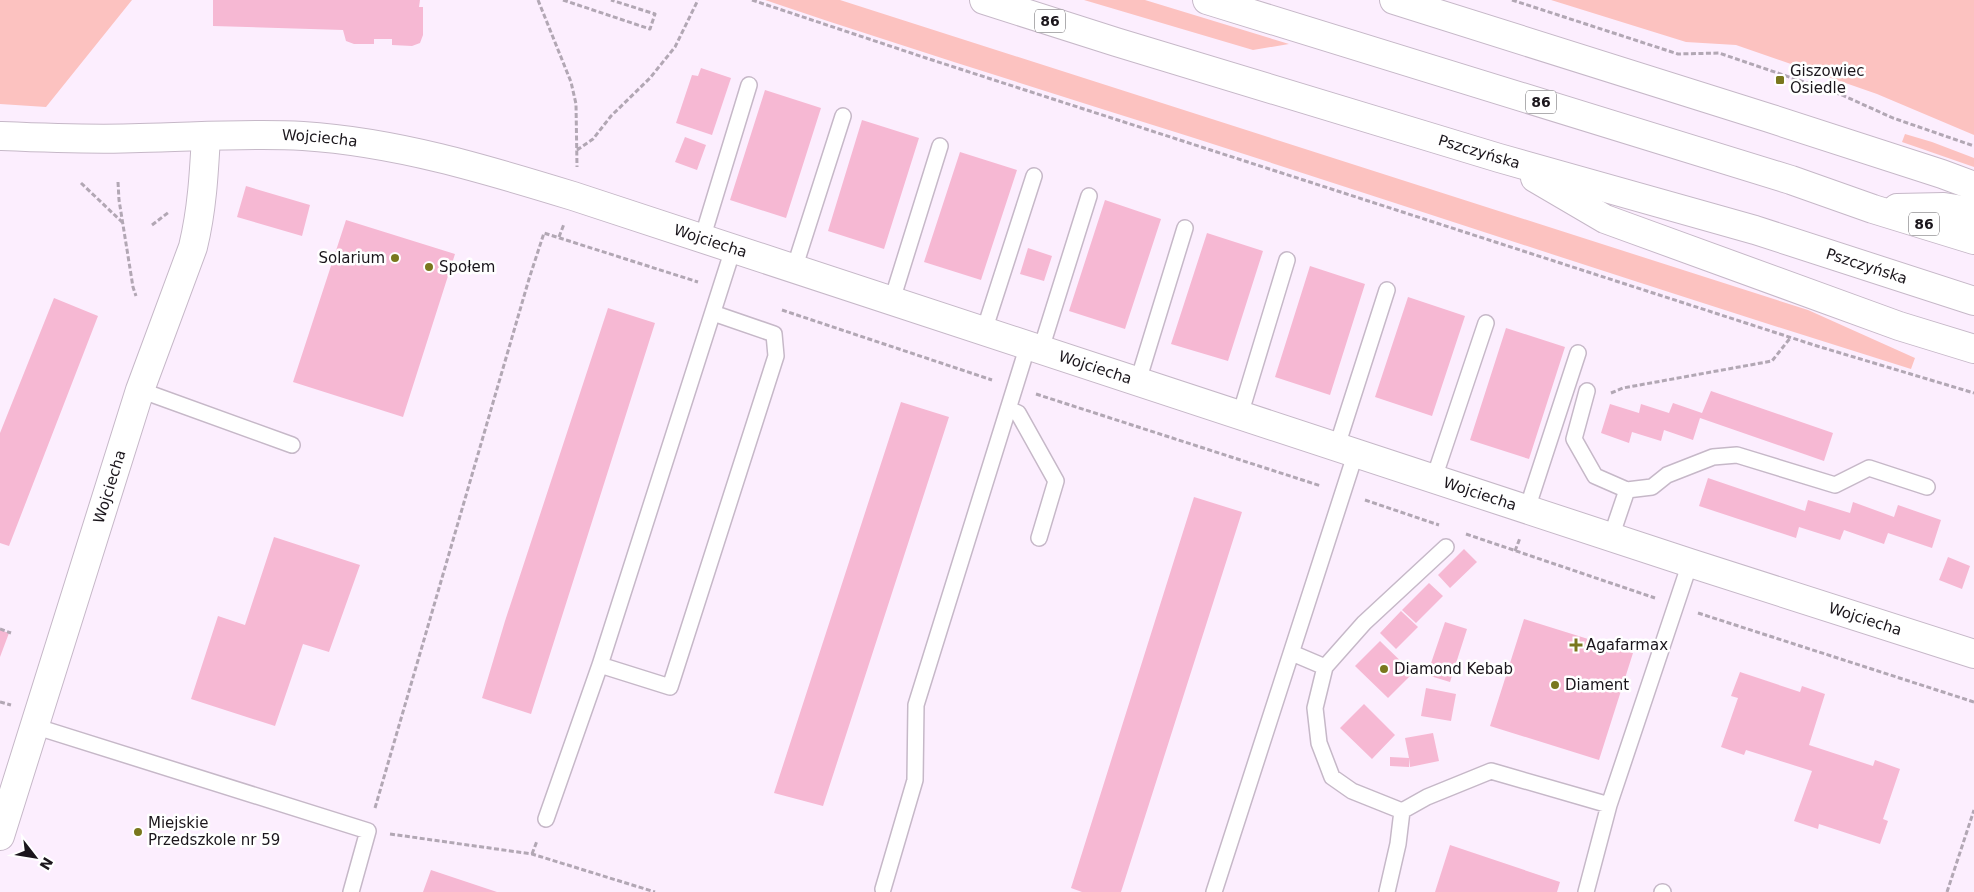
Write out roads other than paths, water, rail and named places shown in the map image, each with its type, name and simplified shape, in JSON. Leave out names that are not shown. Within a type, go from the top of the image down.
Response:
[{"type":"street","name":"Pszczyńska","points":[[984,0],[1499,158],[1755,230],[1974,301]]},
{"type":"street","name":"86","points":[[1207,0],[1791,180],[1974,240]]},
{"type":"street","points":[[1394,0],[1787,124],[1974,186]]},
{"type":"street","name":"Wojciecha","points":[[0,136],[75,140],[263,134],[305,136],[348,141],[438,157],[484,169],[564,193],[1690,563],[1974,654]]},
{"type":"street","name":"Wojciecha","points":[[0,836],[140,390],[194,247],[203,185],[206,136]]},
{"type":"street","points":[[1499,158],[1605,219],[1899,326],[1974,349]]},
{"type":"street","points":[[1873,208],[1944,207],[1974,212]]},
{"type":"lane","points":[[702,239],[749,85]]},
{"type":"lane","points":[[794,269],[843,116]]},
{"type":"lane","points":[[892,300],[940,146]]},
{"type":"lane","points":[[984,331],[1034,176]]},
{"type":"lane","points":[[883,889],[915,780],[916,705],[1015,388],[1034,347],[1089,196]]},
{"type":"lane","points":[[1138,381],[1185,228]]},
{"type":"lane","points":[[546,819],[600,665],[733,249]]},
{"type":"lane","points":[[1240,414],[1287,260]]},
{"type":"lane","points":[[1214,892],[1292,654],[1342,493],[1346,449],[1387,290]]},
{"type":"lane","points":[[600,665],[670,687],[776,356],[774,334],[713,313]]},
{"type":"lane","points":[[1434,478],[1486,323]]},
{"type":"lane","points":[[1527,509],[1578,353]]},
{"type":"lane","points":[[140,390],[292,445]]},
{"type":"lane","points":[[1587,391],[1574,438],[1595,476],[1627,490],[1652,487],[1667,475],[1713,457],[1737,455],[1835,485],[1869,468],[1927,487]]},
{"type":"lane","points":[[1008,409],[1018,413],[1056,481],[1039,538]]},
{"type":"lane","points":[[1611,537],[1627,490]]},
{"type":"lane","points":[[1402,811],[1352,791],[1332,777],[1319,743],[1315,708],[1325,667],[1364,623],[1446,547]]},
{"type":"lane","points":[[1586,892],[1609,805],[1690,563]]},
{"type":"lane","points":[[1292,654],[1325,667]]},
{"type":"lane","points":[[34,726],[368,831],[351,892]]},
{"type":"lane","points":[[1402,811],[1427,797],[1491,771],[1609,805]]},
{"type":"lane","points":[[1387,892],[1398,844],[1402,811]]},
{"type":"place","name":"Giszowiec Osiedle","points":[[1780,80]]},
{"type":"place","name":"Solarium","points":[[395,258]]},
{"type":"place","name":"Społem","points":[[429,267]]},
{"type":"place","name":"Agafarmax","points":[[1576,645]]},
{"type":"place","name":"Diamond Kebab","points":[[1384,669]]},
{"type":"place","name":"Diament","points":[[1555,685]]},
{"type":"place","name":"Miejskie Przedszkole nr 59","points":[[138,832]]}]
